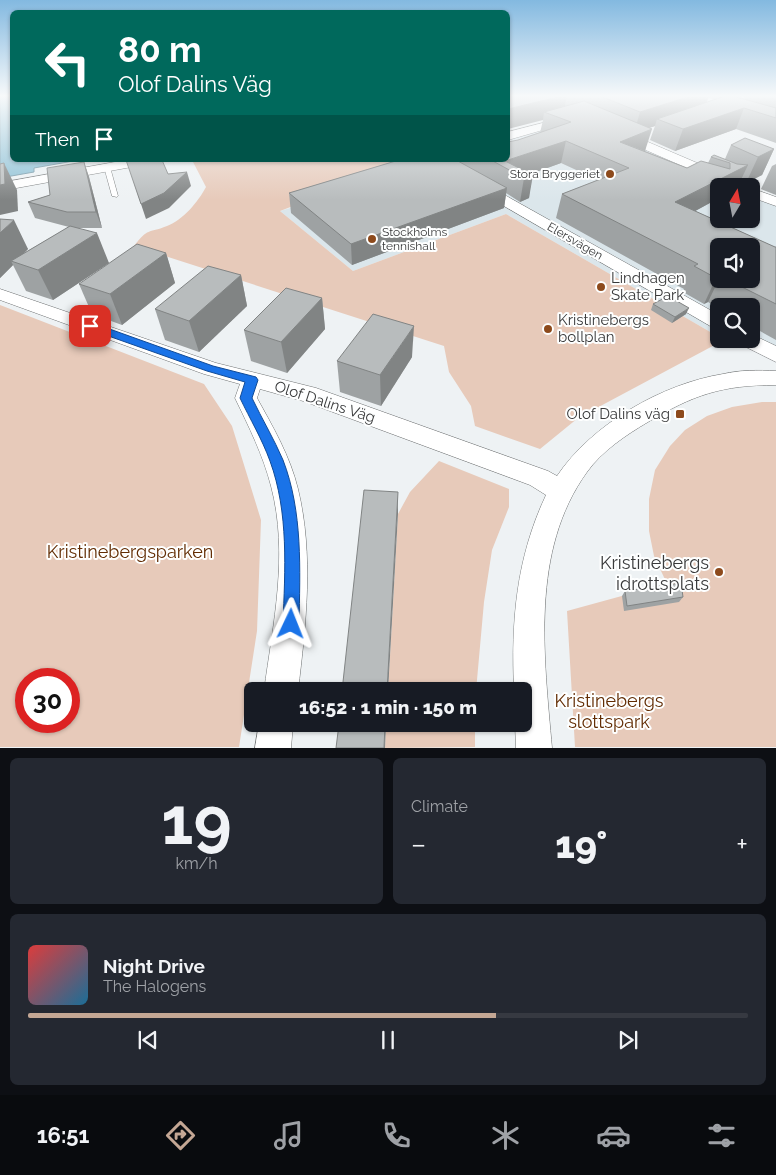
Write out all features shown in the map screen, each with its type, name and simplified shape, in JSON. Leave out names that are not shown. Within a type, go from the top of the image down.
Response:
[{"type":"street","points":[[510,135],[526,131]]},
{"type":"street","points":[[613,131],[721,178]]},
{"type":"street","points":[[633,140],[652,133]]},
{"type":"street","points":[[0,187],[136,162]]},
{"type":"street","name":"Elersvägen","points":[[434,163],[710,317]]},
{"type":"street","points":[[760,196],[776,202]]},
{"type":"street","name":"Olof Dalins Väg","points":[[0,294],[210,369],[318,397],[533,476],[562,492]]},
{"type":"street","points":[[760,346],[776,355]]},
{"type":"street","points":[[534,748],[528,653],[529,613],[533,578],[540,547],[550,517],[578,465],[620,427],[668,400],[706,384],[746,377],[776,378]]},
{"type":"street","points":[[252,380],[246,398],[276,460],[284,486],[291,526],[291,624],[282,682]]},
{"type":"street","points":[[272,748],[275,732]]},
{"type":"lane","points":[[107,167],[115,196]]},
{"type":"shaded area","points":[[526,131],[614,131],[720,178],[710,178],[710,228],[760,228],[760,196],[776,203],[776,355],[752,348],[760,348],[760,298],[710,298],[710,332],[506,214],[353,271],[280,211],[307,203],[499,162],[510,162],[510,135]]},
{"type":"green space","points":[[193,162],[409,162],[280,211],[353,271],[506,214],[710,332],[710,347],[578,418],[540,449],[475,426],[471,406],[449,372],[444,346],[134,246],[146,233],[167,226],[179,219],[199,199],[206,187]]},
{"type":"green space","name":"Kristinebergsparken","points":[[0,305],[204,384],[232,426],[261,520],[257,631],[249,682],[244,682],[244,715],[239,747],[0,747]]},
{"type":"green space","name":"Kristinebergs idrottsplats","points":[[762,402],[776,402],[776,747],[575,747],[567,611],[629,594],[669,588],[654,556],[649,531],[649,499],[655,470],[670,446],[685,430],[707,416],[732,407]]},
{"type":"green space","points":[[439,461],[509,489],[509,507],[492,550],[484,602],[477,682],[389,682],[398,514],[410,492]]},
{"type":"green space","points":[[386,732],[475,732],[475,747],[385,748]]},
{"type":"water","points":[[0,131],[10,131],[10,162],[68,162],[34,168],[34,172],[0,178]]},
{"type":"building","points":[[545,131],[647,131],[620,142],[687,168],[701,161],[730,169],[730,163],[711,157],[714,155],[737,164],[748,165],[722,178],[710,178],[710,184],[675,202],[710,218],[710,228],[733,228],[755,238],[710,238],[710,275],[694,266],[698,264],[562,194],[629,168],[566,141],[510,159],[510,142]]},
{"type":"building","points":[[745,138],[774,149],[758,157],[731,145]]},
{"type":"building","points":[[84,162],[96,212],[67,212],[28,202],[50,195],[47,168]]},
{"type":"building","points":[[127,162],[163,162],[168,174],[187,172],[164,193],[141,204]]},
{"type":"building","name":"Stockholms tennishall","points":[[392,162],[460,162],[507,188],[351,244],[289,193]]},
{"type":"building","points":[[495,162],[507,162],[533,175],[524,178]]},
{"type":"building","points":[[4,163],[5,184],[0,185],[0,164]]},
{"type":"building","points":[[0,219],[14,220],[0,233]]},
{"type":"building","points":[[70,226],[97,233],[38,270],[11,261]]},
{"type":"building","points":[[760,240],[776,247],[776,304],[744,288],[760,288]]},
{"type":"building","points":[[137,244],[166,253],[110,294],[79,284]]},
{"type":"building","points":[[208,266],[241,275],[189,321],[155,309]]},
{"type":"building","points":[[286,288],[322,298],[281,342],[244,330]]},
{"type":"building","points":[[668,296],[689,308],[675,317],[653,304]]},
{"type":"building","points":[[373,314],[414,326],[380,375],[337,361]]},
{"type":"building","points":[[364,490],[398,492],[387,682],[343,682]]},
{"type":"building","points":[[681,583],[683,597],[627,606],[625,591]]},
{"type":"building","points":[[338,732],[385,732],[384,748],[336,748]]},
{"type":"place","name":"Stora Bryggeriet","points":[[610,174]]},
{"type":"place","name":"Stockholms tennishall","points":[[372,239]]},
{"type":"place","name":"Lindhagen Skate Park","points":[[601,287]]},
{"type":"place","name":"Kristinebergs bollplan","points":[[548,329]]},
{"type":"place","name":"Olof Dalins väg","points":[[680,414]]},
{"type":"place","name":"Kristinebergs idrottsplats","points":[[719,572]]},
{"type":"route","points":[[90,326],[210,369],[252,380],[246,398],[276,460],[284,486],[291,526],[291,624]]},
{"type":"park label","name":"Kristinebergs slottspark","points":[[609,710]]}]
